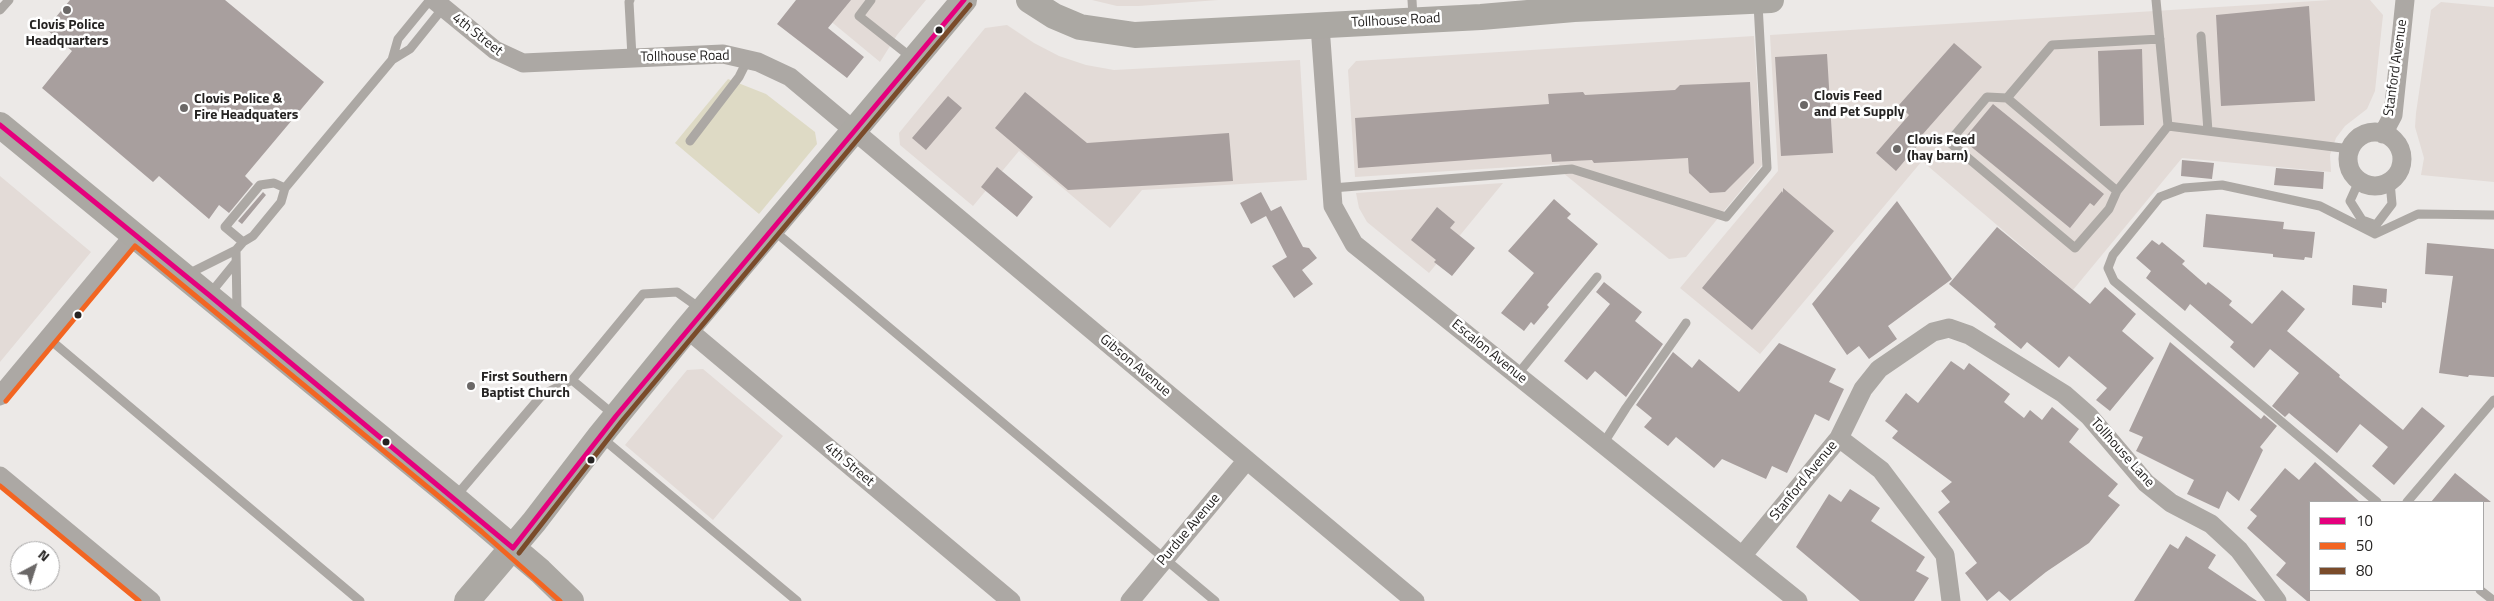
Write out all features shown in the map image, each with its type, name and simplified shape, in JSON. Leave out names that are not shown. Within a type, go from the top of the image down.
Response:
[{"type":"main road","points":[[468,601],[513,548],[600,436],[695,320],[964,0]]},
{"type":"main road","name":"Tollhouse Road","points":[[1029,0],[1054,16],[1080,28],[1135,35],[1320,26],[1413,10],[1764,0]]},
{"type":"main road","points":[[0,125],[186,275],[454,498],[571,601]]},
{"type":"street","name":"Stanford Avenue","points":[[2383,134],[2393,115],[2405,0]]},
{"type":"street","name":"4th Street","points":[[436,3],[495,50],[524,63]]},
{"type":"street","name":"Escalon Avenue","points":[[1320,26],[1333,206],[1354,244],[1798,601]]},
{"type":"street","name":"Tollhouse Road","points":[[524,63],[723,54],[748,58],[768,65],[790,77],[853,131]]},
{"type":"street","name":"Gibson Avenue","points":[[853,131],[1416,601]]},
{"type":"street","points":[[2369,133],[2383,134],[2395,141],[2402,158],[2400,167],[2390,182],[2374,186],[2359,182],[2348,167],[2350,149],[2361,136],[2369,133]]},
{"type":"street","points":[[0,396],[134,234]]},
{"type":"street","name":"4th Street","points":[[695,320],[1011,601]]},
{"type":"street","name":"Stanford Avenue","points":[[1742,556],[1839,438],[1863,389],[1879,369],[1933,332],[1949,328]]},
{"type":"street","name":"Tollhouse Lane","points":[[1949,328],[1969,335],[2064,394],[2089,416],[2146,483],[2171,503],[2211,524],[2239,550],[2277,601]]},
{"type":"street","points":[[1839,438],[1881,470],[1945,555],[1951,601]]},
{"type":"street","name":"Purdue Avenue","points":[[1130,601],[1247,460]]},
{"type":"street","points":[[0,476],[151,601]]},
{"type":"lane","points":[[0,10],[9,0]]},
{"type":"lane","points":[[630,0],[632,57]]},
{"type":"lane","points":[[871,0],[859,16],[914,59]]},
{"type":"lane","points":[[1332,188],[1572,169],[1726,217],[1767,168],[1764,0]]},
{"type":"lane","points":[[2117,191],[2007,98],[1986,97],[1949,142],[2074,248],[2109,209],[2117,191],[2168,126],[2156,0]]},
{"type":"lane","points":[[392,60],[398,39],[436,3]]},
{"type":"lane","points":[[186,275],[236,250],[243,242],[253,236],[281,202],[285,188],[392,60],[410,49],[436,3]]},
{"type":"lane","points":[[2201,36],[2208,131]]},
{"type":"lane","points":[[2007,98],[2052,45],[2160,39]]},
{"type":"lane","points":[[690,141],[739,77],[748,58]]},
{"type":"lane","points":[[2168,126],[2350,149]]},
{"type":"lane","points":[[2359,182],[2350,200],[2362,220],[2376,230]]},
{"type":"lane","points":[[2376,230],[2392,204],[2390,182]]},
{"type":"lane","points":[[243,242],[225,226],[260,185],[274,183],[285,188]]},
{"type":"lane","points":[[2376,501],[2114,281],[2108,268],[2113,255],[2160,197],[2184,188],[2222,185],[2320,206],[2376,230],[2418,214],[2494,215]]},
{"type":"lane","points":[[771,229],[1215,601]]},
{"type":"lane","points":[[236,250],[238,318]]},
{"type":"lane","points":[[209,295],[236,264]]},
{"type":"lane","points":[[1517,375],[1597,277]]},
{"type":"lane","points":[[454,498],[542,395],[572,380],[643,294],[677,292],[695,320]]},
{"type":"lane","points":[[1603,444],[1686,323]]},
{"type":"lane","points":[[48,338],[360,601]]},
{"type":"lane","points":[[572,380],[616,416]]},
{"type":"lane","points":[[2407,501],[2494,400]]},
{"type":"lane","points":[[600,436],[798,601]]},
{"type":"lane","points":[[2481,591],[2494,601]]},
{"type":"shaded area","points":[[805,0],[926,0],[897,35],[880,62]]},
{"type":"shaded area","points":[[1092,0],[1218,0],[1117,6]]},
{"type":"shaded area","points":[[2331,0],[2370,0],[2383,15],[2375,91],[2367,109],[2345,126],[2336,138],[2330,155],[2331,172],[2182,158],[2073,290],[1922,161],[1760,354],[1680,288],[1778,171],[1770,35]]},
{"type":"shaded area","points":[[2441,2],[2494,7],[2494,182],[2421,175],[2424,158],[2415,127],[2416,113],[2431,10]]},
{"type":"shaded area","points":[[1007,25],[1034,43],[1059,56],[1086,65],[1114,70],[1300,60],[1307,180],[1142,190],[1110,228],[1019,151],[973,206],[900,145],[899,133],[985,28]]},
{"type":"shaded area","points":[[1754,36],[1762,165],[1686,257],[1669,259],[1557,168],[1560,164],[1355,177],[1348,70],[1356,61]]},
{"type":"shaded area","points":[[728,79],[766,94],[815,132],[817,144],[759,214],[675,143]]},
{"type":"shaded area","points":[[0,176],[91,252],[0,362]]},
{"type":"shaded area","points":[[1503,183],[1429,273],[1367,222],[1359,208],[1356,193]]},
{"type":"shaded area","points":[[703,369],[783,436],[713,520],[625,445],[687,370]]},
{"type":"building","name":"Clovis Police & Fire Headquaters","points":[[70,0],[225,0],[324,82],[245,176],[253,184],[229,213],[219,205],[209,219],[159,176],[153,182],[42,88],[72,51],[46,29]]},
{"type":"building","points":[[796,0],[851,0],[828,28],[864,57],[847,78],[777,24]]},
{"type":"building","points":[[2309,6],[2315,101],[2221,106],[2216,15]]},
{"type":"building","points":[[1954,43],[1982,67],[1915,143],[1918,145],[1896,171],[1876,153],[1909,115],[1899,105]]},
{"type":"building","points":[[2142,49],[2144,125],[2100,126],[2098,51]]},
{"type":"building","name":"Clovis Feed and Pet Supply","points":[[1827,54],[1833,153],[1781,156],[1775,57]]},
{"type":"building","points":[[1750,82],[1754,163],[1725,192],[1710,193],[1689,173],[1688,158],[1594,163],[1592,160],[1552,162],[1551,154],[1358,168],[1355,118],[1549,104],[1548,94],[1583,92],[1585,95],[1675,90],[1680,85]]},
{"type":"building","points":[[1025,92],[1087,143],[1229,133],[1233,181],[1068,190],[995,128]]},
{"type":"building","points":[[948,96],[962,108],[926,150],[912,138]]},
{"type":"building","points":[[1993,104],[2104,194],[2094,206],[2090,203],[2070,228],[1963,140]]},
{"type":"building","points":[[2182,160],[2214,163],[2212,179],[2181,176]]},
{"type":"building","points":[[997,167],[1033,197],[1017,217],[981,187]]},
{"type":"building","points":[[2276,168],[2324,172],[2323,189],[2274,185]]},
{"type":"building","points":[[1783,188],[1834,231],[1752,330],[1702,288],[1782,191],[1783,193]]},
{"type":"building","points":[[263,192],[266,195],[242,224],[238,221]]},
{"type":"building","points":[[1261,192],[1271,211],[1281,206],[1303,247],[1309,248],[1317,258],[1302,270],[1313,284],[1294,298],[1272,266],[1287,257],[1266,216],[1251,224],[1240,203]]},
{"type":"building","points":[[1554,199],[1571,214],[1567,218],[1598,244],[1547,305],[1549,307],[1534,325],[1531,322],[1524,331],[1501,313],[1534,273],[1508,251]]},
{"type":"building","points":[[1897,201],[1952,279],[1888,326],[1897,339],[1869,359],[1859,346],[1847,355],[1812,304]]},
{"type":"building","points":[[1437,207],[1455,222],[1450,228],[1475,248],[1452,276],[1411,240]]},
{"type":"building","points":[[2206,214],[2284,222],[2283,229],[2315,232],[2312,258],[2305,257],[2304,260],[2273,257],[2273,254],[2203,247]]},
{"type":"building","points":[[1997,227],[2090,304],[2105,287],[2136,314],[2122,331],[2154,358],[2110,411],[2096,400],[2107,388],[2069,356],[2059,368],[2027,342],[2021,349],[1994,327],[1996,324],[1949,284]]},
{"type":"building","points":[[2152,240],[2159,245],[2162,242],[2185,261],[2182,264],[2206,285],[2208,282],[2232,301],[2229,305],[2252,324],[2282,290],[2305,309],[2287,331],[2340,375],[2339,377],[2403,430],[2422,407],[2445,426],[2394,485],[2372,466],[2388,447],[2360,424],[2337,453],[2289,413],[2285,417],[2272,406],[2299,373],[2270,349],[2254,368],[2230,347],[2234,342],[2190,304],[2185,311],[2146,278],[2151,271],[2136,258]]},
{"type":"building","points":[[2427,243],[2494,249],[2494,377],[2469,375],[2468,377],[2439,373],[2453,276],[2425,274]]},
{"type":"building","points":[[1604,282],[1642,312],[1635,321],[1663,344],[1626,397],[1595,371],[1587,380],[1564,361],[1610,304],[1596,292]]},
{"type":"building","points":[[2353,285],[2387,289],[2386,303],[2382,302],[2382,308],[2352,305]]},
{"type":"building","points":[[2170,342],[2261,419],[2264,415],[2277,426],[2260,447],[2263,450],[2239,501],[2227,491],[2219,509],[2187,494],[2194,480],[2136,451],[2143,437],[2129,431]]},
{"type":"building","points":[[1779,343],[1836,369],[1829,382],[1844,389],[1829,421],[1815,414],[1787,473],[1772,466],[1766,479],[1722,459],[1714,468],[1676,437],[1668,446],[1644,427],[1652,418],[1636,405],[1673,352],[1692,368],[1699,359],[1739,392]]},
{"type":"building","points":[[1951,361],[1964,370],[1969,363],[2010,394],[2004,402],[2024,418],[2030,410],[2042,420],[2052,407],[2079,429],[2069,442],[2118,484],[2108,496],[2120,505],[2089,543],[2046,572],[2010,601],[1999,591],[1987,601],[1965,573],[1977,563],[1938,512],[1950,502],[1941,491],[1952,482],[1892,438],[1898,431],[1885,421],[1906,393],[1918,403]]},
{"type":"building","points":[[2315,462],[2359,501],[2309,501],[2310,601],[2307,601],[2276,575],[2286,563],[2247,528],[2257,516],[2250,510],[2285,468],[2299,480]]},
{"type":"building","points":[[2455,473],[2491,502],[2484,501],[2432,501]]},
{"type":"building","points":[[1850,489],[1880,508],[1871,521],[1925,557],[1916,571],[1929,578],[1914,601],[1860,601],[1796,547],[1829,494],[1841,502]]},
{"type":"building","points":[[2186,536],[2216,555],[2208,568],[2257,601],[2134,601],[2170,544],[2178,549]]},
{"type":"transit line","name":"10","points":[[0,125],[209,295],[513,548],[616,416],[964,0]]},
{"type":"transit line","name":"80","points":[[519,553],[622,421],[970,5]]},
{"type":"transit line","name":"50","points":[[6,401],[135,246],[482,532],[560,601]]},
{"type":"transit line","name":"50","points":[[0,486],[139,601]]},
{"type":"place","name":"Clovis Police Headquarters","points":[[67,10]]},
{"type":"place","name":"Clovis Feed and Pet Supply","points":[[1804,105]]},
{"type":"place","name":"Clovis Police & Fire Headquaters","points":[[184,108]]},
{"type":"place","name":"Clovis Feed (hay barn)","points":[[1897,149]]},
{"type":"place","name":"First Southern Baptist Church","points":[[471,386]]}]
